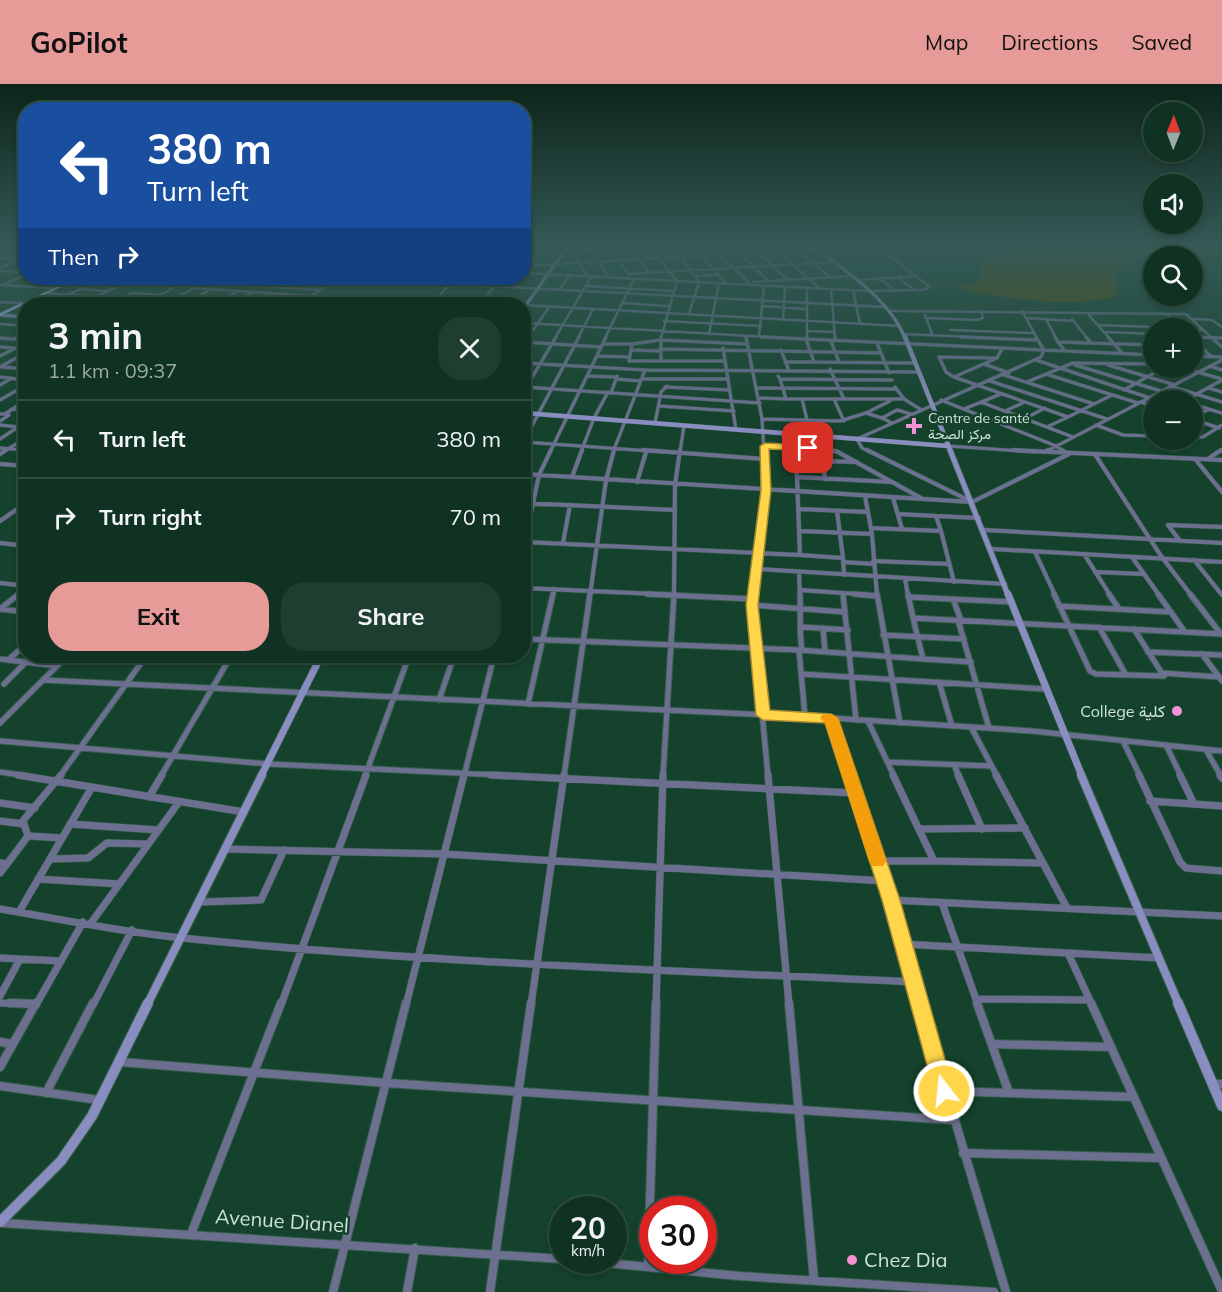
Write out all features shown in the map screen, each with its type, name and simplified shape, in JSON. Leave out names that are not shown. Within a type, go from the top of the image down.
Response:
[{"type":"highway","points":[[0,314],[18,305]]},
{"type":"highway","points":[[0,314],[18,306]]},
{"type":"street","points":[[531,376],[576,303]]},
{"type":"street","points":[[531,512],[539,475],[622,303]]},
{"type":"street","points":[[628,303],[668,306],[661,331],[661,361]]},
{"type":"street","points":[[689,315],[693,303]]},
{"type":"street","points":[[709,334],[715,303]]},
{"type":"street","points":[[757,303],[855,306],[925,311],[1187,314],[1192,318]]},
{"type":"street","points":[[881,303],[900,326],[930,405],[992,549],[1064,735],[1138,911],[1218,1084],[1222,1106]]},
{"type":"street","points":[[759,336],[763,304]]},
{"type":"street","points":[[783,320],[784,305]]},
{"type":"street","points":[[831,305],[834,350],[839,362]]},
{"type":"street","points":[[531,306],[900,326]]},
{"type":"street","points":[[807,306],[806,339],[814,362]]},
{"type":"street","points":[[855,306],[860,324]]},
{"type":"street","points":[[531,334],[549,307]]},
{"type":"street","points":[[531,428],[593,309]]},
{"type":"street","points":[[925,311],[925,318],[933,336]]},
{"type":"street","points":[[925,318],[982,319],[981,311]]},
{"type":"street","points":[[857,439],[940,400],[1009,373],[1044,354],[1044,350],[1022,311]]},
{"type":"street","points":[[0,314],[18,316]]},
{"type":"street","points":[[1067,314],[1091,343]]},
{"type":"street","points":[[1088,314],[1122,353]]},
{"type":"street","points":[[1167,314],[1171,318]]},
{"type":"street","points":[[1026,318],[1074,321]]},
{"type":"street","points":[[945,319],[958,347]]},
{"type":"street","points":[[1046,319],[1065,351]]},
{"type":"street","points":[[965,320],[970,331]]},
{"type":"street","points":[[1203,320],[1212,320],[1222,327]]},
{"type":"street","points":[[664,321],[761,326]]},
{"type":"street","points":[[0,324],[18,326]]},
{"type":"street","points":[[531,324],[908,345],[1143,354]]},
{"type":"street","points":[[0,329],[8,325]]},
{"type":"street","points":[[735,325],[736,335]]},
{"type":"street","points":[[1099,325],[1143,327]]},
{"type":"street","points":[[1120,326],[1136,344]]},
{"type":"street","points":[[950,330],[1034,333]]},
{"type":"street","points":[[1204,330],[1222,347]]},
{"type":"street","points":[[807,331],[834,332]]},
{"type":"street","points":[[1105,332],[1143,334]]},
{"type":"street","points":[[720,334],[736,430]]},
{"type":"street","points":[[903,334],[1038,340]]},
{"type":"street","points":[[13,339],[18,336]]},
{"type":"street","points":[[746,336],[762,419],[766,490],[756,552],[752,602],[814,1280]]},
{"type":"street","points":[[772,337],[789,371]]},
{"type":"street","points":[[1203,337],[1222,338]]},
{"type":"street","points":[[1,339],[18,341]]},
{"type":"street","points":[[531,342],[602,345],[660,340],[748,344]]},
{"type":"street","points":[[693,341],[693,349]]},
{"type":"street","points":[[1058,342],[1143,344]]},
{"type":"street","points":[[877,343],[896,389],[904,399],[921,409]]},
{"type":"street","points":[[628,369],[632,344]]},
{"type":"street","points":[[0,356],[18,346]]},
{"type":"street","points":[[0,347],[15,348]]},
{"type":"street","points":[[964,347],[969,357]]},
{"type":"street","points":[[1203,348],[1212,357]]},
{"type":"street","points":[[680,349],[680,370]]},
{"type":"street","points":[[954,377],[997,358],[1002,349]]},
{"type":"street","points":[[631,350],[834,350],[881,353]]},
{"type":"street","points":[[8,352],[18,353]]},
{"type":"street","points":[[1115,353],[1125,364]]},
{"type":"street","points":[[597,356],[661,361],[725,362]]},
{"type":"street","points":[[0,367],[18,357]]},
{"type":"street","points":[[997,358],[939,357],[946,372],[954,377],[1068,417]]},
{"type":"street","points":[[1203,357],[1221,358]]},
{"type":"street","points":[[1203,369],[1221,358]]},
{"type":"street","points":[[1036,360],[1143,396]]},
{"type":"street","points":[[785,362],[913,363]]},
{"type":"street","points":[[826,362],[844,399]]},
{"type":"street","points":[[1027,382],[1071,363],[1143,364]]},
{"type":"street","points":[[1071,363],[1158,390]]},
{"type":"street","points":[[1101,363],[1143,376]]},
{"type":"street","points":[[531,364],[645,370],[918,372]]},
{"type":"street","points":[[984,364],[1009,373]]},
{"type":"street","points":[[1210,366],[1222,370]]},
{"type":"street","points":[[0,367],[18,368]]},
{"type":"street","points":[[572,477],[594,418],[620,369]]},
{"type":"street","points":[[490,1292],[585,641],[606,480],[614,450],[645,370]]},
{"type":"street","points":[[777,371],[786,399]]},
{"type":"street","points":[[1046,374],[1143,403]]},
{"type":"street","points":[[1203,374],[1222,380]]},
{"type":"street","points":[[1004,375],[1094,404]]},
{"type":"street","points":[[587,376],[641,380],[728,379]]},
{"type":"street","points":[[0,377],[18,379]]},
{"type":"street","points":[[0,385],[11,378]]},
{"type":"street","points":[[1077,384],[1087,378]]},
{"type":"street","points":[[1124,390],[1145,378]]},
{"type":"street","points":[[1150,378],[1185,390]]},
{"type":"street","points":[[1163,390],[1185,378]]},
{"type":"street","points":[[655,423],[661,396],[666,387],[666,379]]},
{"type":"street","points":[[706,379],[707,389]]},
{"type":"street","points":[[780,379],[892,380]]},
{"type":"street","points":[[1203,391],[1222,380]]},
{"type":"street","points":[[990,381],[1107,419]]},
{"type":"street","points":[[666,387],[730,390]]},
{"type":"street","points":[[531,388],[732,401],[904,399]]},
{"type":"street","points":[[757,388],[896,389]]},
{"type":"street","points":[[1209,388],[1222,392]]},
{"type":"street","points":[[0,400],[16,391]]},
{"type":"street","points":[[964,409],[1001,394]]},
{"type":"street","points":[[1047,427],[1112,395]]},
{"type":"street","points":[[1203,396],[1222,402]]},
{"type":"street","points":[[802,399],[807,420]]},
{"type":"street","points":[[834,399],[844,421]]},
{"type":"street","points":[[762,419],[844,421],[893,399]]},
{"type":"street","points":[[940,400],[1056,446],[1069,454]]},
{"type":"street","points":[[1043,453],[1143,400]]},
{"type":"street","points":[[981,402],[1073,437]]},
{"type":"street","points":[[1005,411],[1024,402]]},
{"type":"street","points":[[3,414],[18,405]]},
{"type":"street","points":[[659,406],[734,411]]},
{"type":"street","points":[[1203,407],[1222,413]]},
{"type":"street","points":[[1026,418],[1045,408]]},
{"type":"street","points":[[12,409],[18,409]]},
{"type":"street","points":[[1203,413],[1209,409]]},
{"type":"street","points":[[882,418],[897,410],[911,414]]},
{"type":"street","points":[[866,413],[892,423]]},
{"type":"street","points":[[0,423],[9,415],[3,414]]},
{"type":"street","points":[[531,414],[1043,453],[1222,460]]},
{"type":"street","points":[[1203,422],[1221,427]]},
{"type":"street","points":[[0,423],[18,427]]},
{"type":"street","points":[[1095,425],[1123,435],[1143,436]]},
{"type":"street","points":[[650,1196],[663,782],[669,711],[674,594],[675,485],[684,426]]},
{"type":"street","points":[[0,439],[18,427]]},
{"type":"street","points":[[1203,437],[1221,427]]},
{"type":"street","points":[[793,434],[800,508],[800,555]]},
{"type":"street","points":[[819,436],[825,479]]},
{"type":"street","points":[[857,439],[862,447],[972,502]]},
{"type":"street","points":[[0,454],[18,443]]},
{"type":"street","points":[[531,443],[765,459]]},
{"type":"street","points":[[765,446],[836,451],[922,499]]},
{"type":"street","points":[[0,448],[18,449]]},
{"type":"street","points":[[1206,460],[1222,450]]},
{"type":"street","points":[[637,482],[646,452]]},
{"type":"street","points":[[531,474],[972,502],[1069,454]]},
{"type":"street","points":[[1096,456],[1150,540],[1222,635]]},
{"type":"street","points":[[1195,459],[1222,492]]},
{"type":"street","points":[[822,461],[858,462]]},
{"type":"street","points":[[0,464],[18,465]]},
{"type":"street","points":[[797,477],[893,483]]},
{"type":"street","points":[[865,496],[872,534],[874,577],[900,723]]},
{"type":"street","points":[[893,498],[902,529]]},
{"type":"street","points":[[533,503],[675,510]]},
{"type":"street","points":[[563,543],[570,505]]},
{"type":"street","points":[[1,519],[18,508]]},
{"type":"street","points":[[800,508],[867,512]]},
{"type":"street","points":[[837,511],[844,575]]},
{"type":"street","points":[[898,514],[979,518]]},
{"type":"street","points":[[936,516],[954,582]]},
{"type":"street","points":[[1180,540],[1168,525],[1222,526]]},
{"type":"street","points":[[871,528],[940,531]]},
{"type":"street","points":[[984,530],[1222,543]]},
{"type":"street","points":[[800,531],[872,534]]},
{"type":"street","points":[[0,543],[18,545]]},
{"type":"street","points":[[531,543],[756,552],[874,562],[949,564]]},
{"type":"street","points":[[992,549],[1222,562]]},
{"type":"street","points":[[1035,552],[1090,671],[1096,674],[1164,676],[1162,674]]},
{"type":"street","points":[[1084,554],[1119,609]]},
{"type":"street","points":[[1132,557],[1185,632]]},
{"type":"street","points":[[1194,560],[1222,595]]},
{"type":"street","points":[[756,569],[1005,584]]},
{"type":"street","points":[[799,572],[802,627],[799,633],[805,717]]},
{"type":"street","points":[[1095,572],[1144,574]]},
{"type":"street","points":[[904,579],[923,660]]},
{"type":"street","points":[[0,583],[18,586]]},
{"type":"street","points":[[531,588],[674,594],[752,602],[801,610],[845,612]]},
{"type":"street","points":[[528,704],[554,589]]},
{"type":"street","points":[[800,590],[877,596]]},
{"type":"street","points":[[843,593],[856,720]]},
{"type":"street","points":[[0,609],[18,594]]},
{"type":"street","points":[[908,597],[1012,602]]},
{"type":"street","points":[[953,599],[989,728]]},
{"type":"street","points":[[1059,606],[1171,612]]},
{"type":"street","points":[[0,609],[18,611]]},
{"type":"street","points":[[912,618],[1222,635]]},
{"type":"street","points":[[802,627],[848,630]]},
{"type":"street","points":[[1099,627],[1126,675]]},
{"type":"street","points":[[823,628],[825,651]]},
{"type":"street","points":[[1134,629],[1162,674]]},
{"type":"street","points":[[883,635],[964,639]]},
{"type":"street","points":[[531,639],[825,651],[971,662]]},
{"type":"street","points":[[8,660],[18,651]]},
{"type":"street","points":[[1148,652],[1222,656]]},
{"type":"street","points":[[1202,654],[1220,679]]},
{"type":"street","points":[[0,659],[18,662]]},
{"type":"street","points":[[1,685],[28,663],[57,666]]},
{"type":"street","points":[[0,723],[60,663]]},
{"type":"street","points":[[0,821],[22,822],[35,808],[57,781],[141,663]]},
{"type":"street","points":[[149,797],[227,663]]},
{"type":"street","points":[[0,1222],[73,1146],[100,1101],[318,663]]},
{"type":"street","points":[[191,1234],[303,948],[406,663]]},
{"type":"street","points":[[439,700],[452,663]]},
{"type":"street","points":[[333,1292],[492,663]]},
{"type":"street","points":[[801,674],[1046,689]]},
{"type":"street","points":[[1162,674],[1220,679]]},
{"type":"street","points":[[43,680],[831,718],[989,728],[1222,751]]},
{"type":"street","points":[[939,682],[952,726]]},
{"type":"street","points":[[831,718],[891,900],[952,1120],[1006,1292]]},
{"type":"street","points":[[868,721],[934,861]]},
{"type":"street","points":[[971,727],[1066,908]]},
{"type":"street","points":[[0,741],[269,764],[855,793]]},
{"type":"street","points":[[1123,741],[1182,865],[1186,868],[1222,871]]},
{"type":"street","points":[[1166,745],[1194,804]]},
{"type":"street","points":[[1206,750],[1222,778]]},
{"type":"street","points":[[887,762],[992,766]]},
{"type":"street","points":[[954,765],[982,829]]},
{"type":"street","points":[[0,772],[244,812]]},
{"type":"street","points":[[19,912],[92,787]]},
{"type":"street","points":[[1150,801],[1222,806]]},
{"type":"street","points":[[0,1067],[61,961],[179,802]]},
{"type":"street","points":[[0,803],[35,808]]},
{"type":"street","points":[[22,822],[28,836]]},
{"type":"street","points":[[70,824],[158,830]]},
{"type":"street","points":[[919,829],[1024,828]]},
{"type":"street","points":[[28,836],[62,838]]},
{"type":"street","points":[[0,873],[3,864],[28,836]]},
{"type":"street","points":[[50,859],[88,858],[107,843],[148,844]]},
{"type":"street","points":[[226,849],[444,854],[884,881]]},
{"type":"street","points":[[200,902],[261,900],[284,850]]},
{"type":"street","points":[[878,861],[1043,863]]},
{"type":"street","points":[[38,879],[119,884]]},
{"type":"street","points":[[891,900],[1222,916]]},
{"type":"street","points":[[942,903],[1009,1093]]},
{"type":"street","points":[[0,909],[180,938],[303,948],[418,957],[913,982]]},
{"type":"street","points":[[46,1093],[132,930]]},
{"type":"street","points":[[902,944],[1159,958]]},
{"type":"street","points":[[1068,953],[1222,1291]]},
{"type":"street","points":[[0,958],[61,961]]},
{"type":"street","points":[[0,996],[20,959]]},
{"type":"street","points":[[976,999],[1089,1000]]},
{"type":"street","points":[[0,1003],[36,1004]]},
{"type":"street","points":[[0,1042],[14,1044]]},
{"type":"street","points":[[992,1044],[1110,1047]]},
{"type":"street","points":[[120,1062],[386,1083],[952,1120]]},
{"type":"street","points":[[0,1086],[100,1101]]},
{"type":"street","points":[[944,1091],[1134,1097]]},
{"type":"street","points":[[963,1153],[1161,1158]]},
{"type":"street","name":"Avenue Dianel","points":[[0,1222],[549,1258]]},
{"type":"street","points":[[407,1292],[415,1248]]},
{"type":"street","points":[[717,1272],[994,1292]]},
{"type":"slow traffic","points":[[827,718],[831,718],[878,861]]},
{"type":"place","name":"Centre de santé مركز الصحة","points":[[914,426]]},
{"type":"place","name":"College كلية","points":[[1177,711]]},
{"type":"place","name":"Chez Dia","points":[[852,1260]]},
{"type":"route","points":[[808,448],[765,446],[766,490],[756,552],[752,599],[763,715],[831,718],[891,900],[944,1091]]}]
